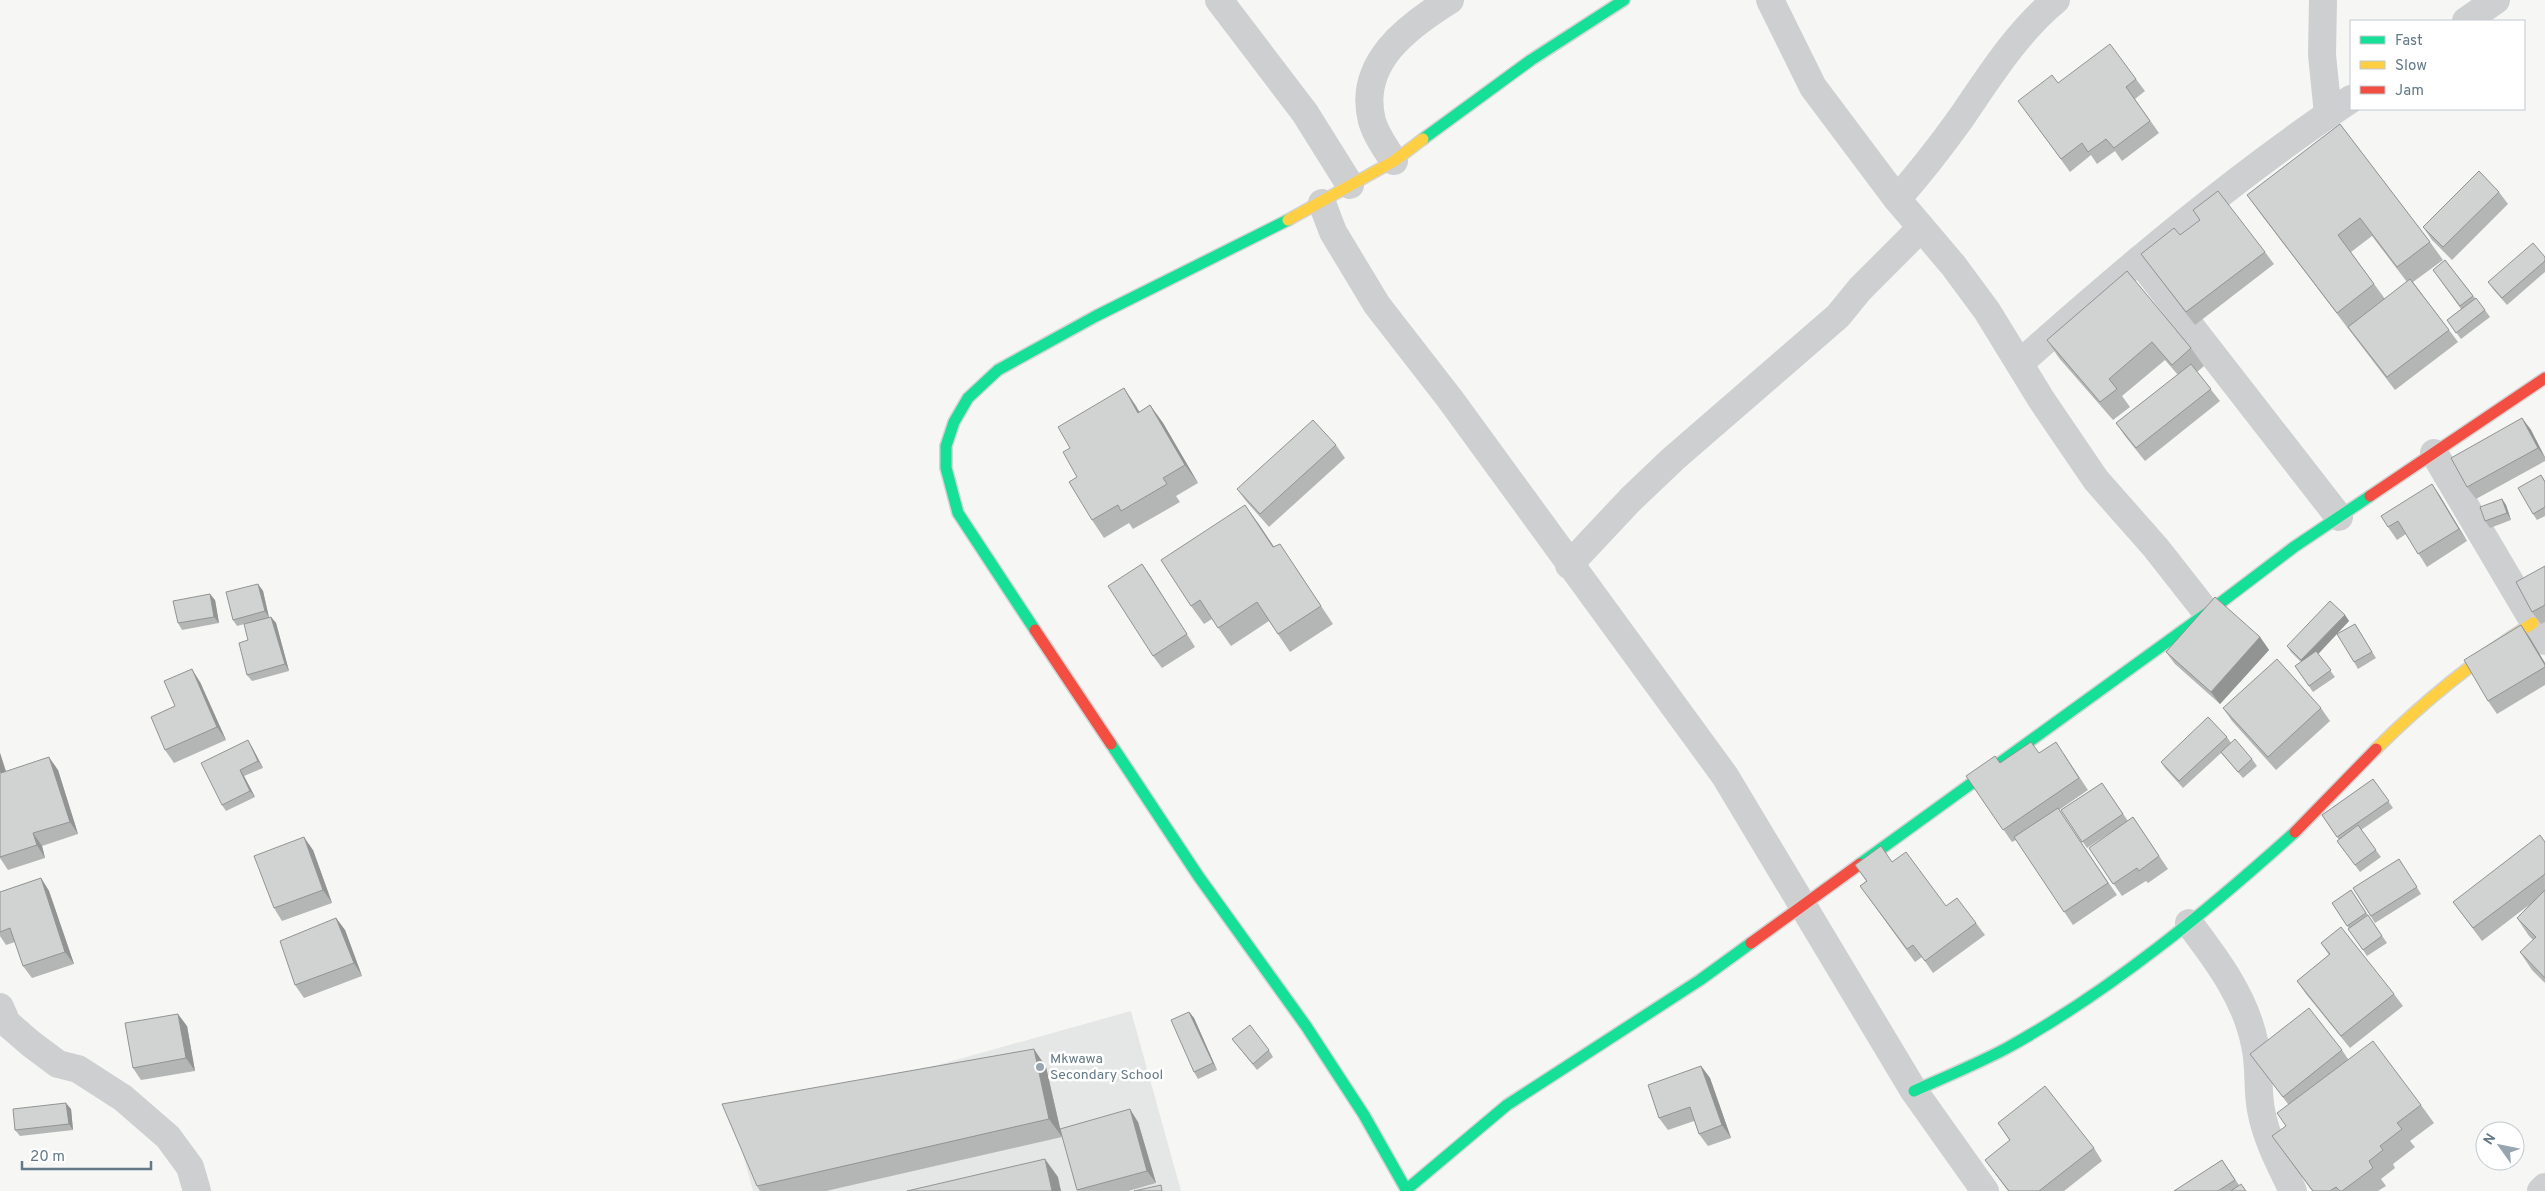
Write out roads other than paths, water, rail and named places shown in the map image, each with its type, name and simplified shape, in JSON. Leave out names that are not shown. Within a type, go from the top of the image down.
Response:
[{"type":"street","points":[[1219,0],[1305,113],[1350,184]]},
{"type":"street","points":[[1394,161],[1372,122],[1369,106],[1372,83],[1384,56],[1400,35],[1412,24],[1450,0]]},
{"type":"street","points":[[1624,0],[1531,60],[1394,161],[1350,184],[1322,203],[1232,250],[1096,316],[998,370],[968,398],[954,422],[946,446],[946,468],[958,513],[1200,878],[1306,1026],[1364,1115],[1406,1190],[1507,1105],[1700,980],[1804,907],[2106,684],[2207,613],[2294,547],[2545,378]]},
{"type":"street","points":[[1770,0],[1813,87],[1897,199],[1986,311],[2096,480],[2156,548],[2207,613]]},
{"type":"street","points":[[1897,199],[1927,164],[2015,43],[2031,23],[2056,0]]},
{"type":"street","points":[[2323,0],[2322,54],[2328,114]]},
{"type":"street","points":[[2467,20],[2496,0]]},
{"type":"street","points":[[2020,363],[2139,260],[2298,134],[2350,100]]},
{"type":"street","points":[[1322,203],[1333,232],[1377,305],[1450,399],[1569,565],[1673,702],[1725,776],[1914,1092],[1985,1191]]},
{"type":"street","points":[[1569,565],[1630,500],[1673,459],[1838,316],[1866,282],[1921,228]]},
{"type":"street","points":[[2139,260],[2339,517]]},
{"type":"street","points":[[1914,1092],[2020,1041],[2116,976],[2189,923],[2236,885],[2298,830],[2371,754],[2433,696],[2493,648],[2539,632],[2434,453]]},
{"type":"street","points":[[2189,923],[2223,968],[2243,1007],[2256,1046],[2261,1110],[2268,1136],[2293,1191]]},
{"type":"street","points":[[0,1006],[7,1023],[37,1048],[58,1064],[78,1068],[123,1098],[168,1138],[190,1167],[197,1191]]},
{"type":"street","points":[[2541,1191],[2545,1187]]},
{"type":"place","name":"Mkwawa Secondary School","points":[[1040,1067]]}]
